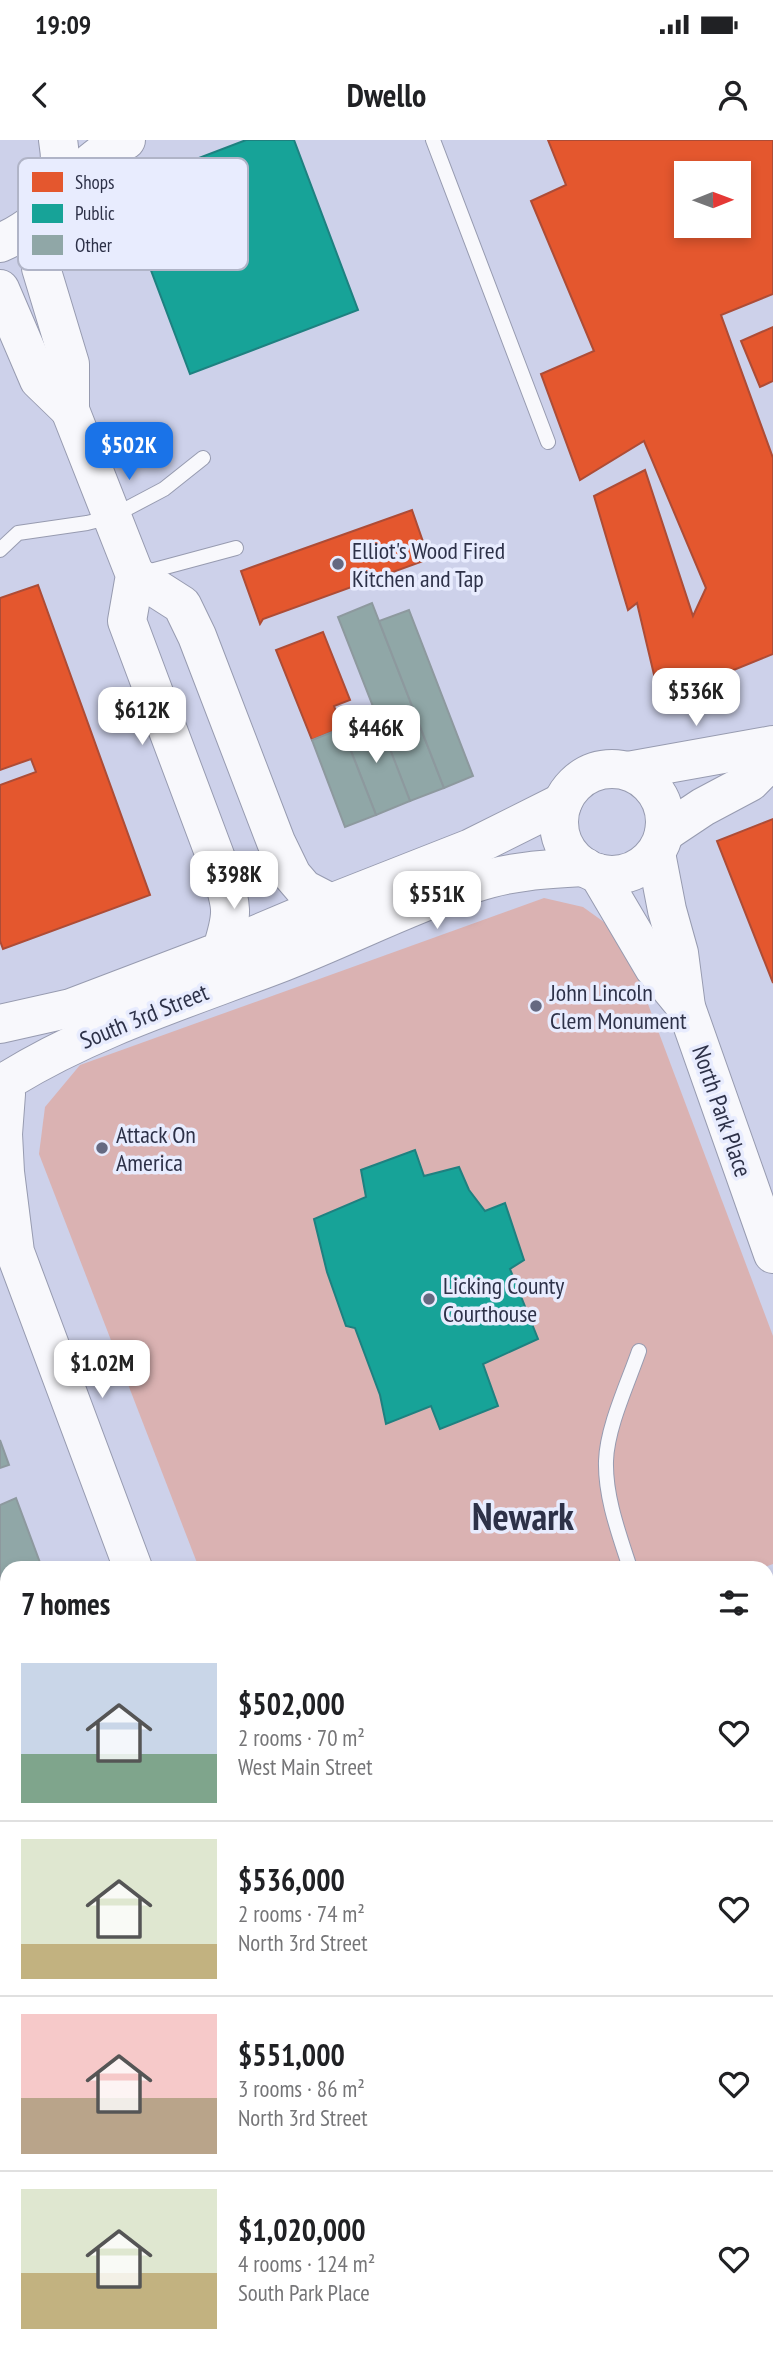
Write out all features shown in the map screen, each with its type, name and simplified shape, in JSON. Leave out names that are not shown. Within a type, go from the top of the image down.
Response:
[{"type":"main road","points":[[58,140],[61,158]]},
{"type":"main road","points":[[96,158],[126,140]]},
{"type":"main road","points":[[0,243],[18,235]]},
{"type":"main road","points":[[42,270],[71,364],[70,411],[135,575],[127,621],[232,907],[226,938]]},
{"type":"main road","points":[[0,289],[39,380],[70,411]]},
{"type":"main road","points":[[135,575],[182,605],[197,636],[276,842],[292,875],[304,889],[331,903]]},
{"type":"main road","points":[[628,771],[773,745]]},
{"type":"main road","points":[[276,945],[476,883],[517,873],[592,870],[614,875],[630,872],[644,864],[660,843],[704,807],[750,782],[773,759]]},
{"type":"main road","points":[[592,870],[569,852],[560,832],[559,817],[571,788],[597,771],[612,768],[628,771],[654,788],[666,817],[660,843]]},
{"type":"main road","points":[[276,945],[331,903],[471,849],[563,803]]},
{"type":"main road","name":"North Park Place","points":[[660,843],[667,910],[678,953],[686,1007],[773,1254]]},
{"type":"main road","name":"North Park Place","points":[[592,870],[654,968],[686,1007]]},
{"type":"main road","name":"South 3rd Street","points":[[0,1024],[71,1008],[226,938],[276,945]]},
{"type":"main road","name":"South 3rd Street","points":[[5,1093],[47,1056],[140,1014],[276,945]]},
{"type":"main road","points":[[0,1043],[6,1055],[3,1134],[8,1242],[130,1561]]},
{"type":"lane","points":[[433,140],[548,442]]},
{"type":"lane","points":[[0,550],[18,533],[111,517],[164,489],[204,458]]},
{"type":"lane","points":[[135,575],[236,548]]},
{"type":"lane","points":[[628,1561],[609,1496],[606,1460],[612,1428],[639,1351]]},
{"type":"shaded area","points":[[544,898],[583,907],[622,935],[773,1336],[773,1561],[196,1561],[39,1154],[45,1107],[80,1065]]},
{"type":"building: Shops","points":[[548,140],[773,140],[773,294],[721,315],[773,458],[773,654],[660,700],[637,603],[628,610],[594,496],[645,470],[693,616],[706,588],[644,441],[580,480],[541,374],[594,351],[531,201],[566,185]]},
{"type":"building: Shops","points":[[773,327],[773,381],[760,387],[741,341]]},
{"type":"building: Shops","name":"Elliot's Wood Fired Kitchen and Tap","points":[[412,510],[429,559],[263,619],[260,624],[241,571]]},
{"type":"building: Shops","points":[[38,585],[150,895],[3,949],[0,941],[0,785],[36,772],[31,759],[0,770],[0,598]]},
{"type":"building: Shops","points":[[323,632],[350,700],[334,706],[342,728],[312,740],[276,650]]},
{"type":"building: Shops","points":[[773,819],[773,983],[717,841]]},
{"type":"building: Public","points":[[246,140],[294,140],[358,310],[190,374],[151,270],[248,270],[248,158],[199,158]]},
{"type":"building: Public","name":"Licking County Courthouse","points":[[415,1150],[424,1176],[459,1167],[469,1190],[485,1211],[505,1203],[524,1260],[510,1269],[538,1339],[483,1364],[498,1406],[440,1429],[431,1406],[386,1424],[380,1395],[355,1328],[346,1326],[327,1272],[314,1219],[366,1197],[361,1170]]},
{"type":"building: Other","points":[[372,603],[444,788],[410,801],[338,617]]},
{"type":"building: Other","points":[[409,610],[473,776],[444,788],[379,621]]},
{"type":"building: Other","points":[[377,715],[410,801],[376,815],[342,728]]},
{"type":"building: Other","points":[[342,728],[376,815],[345,827],[312,740]]},
{"type":"building: Other","points":[[0,1440],[9,1465],[0,1468]]},
{"type":"building: Other","points":[[16,1498],[39,1561],[0,1561],[0,1505]]},
{"type":"place","name":"Elliot's Wood Fired Kitchen and Tap","points":[[338,564]]},
{"type":"place","name":"John Lincoln Clem Monument","points":[[536,1006]]},
{"type":"place","name":"Attack On America","points":[[102,1148]]},
{"type":"place","name":"Licking County Courthouse","points":[[429,1299]]},
{"type":"district","name":"Newark","points":[[523,1515]]}]
